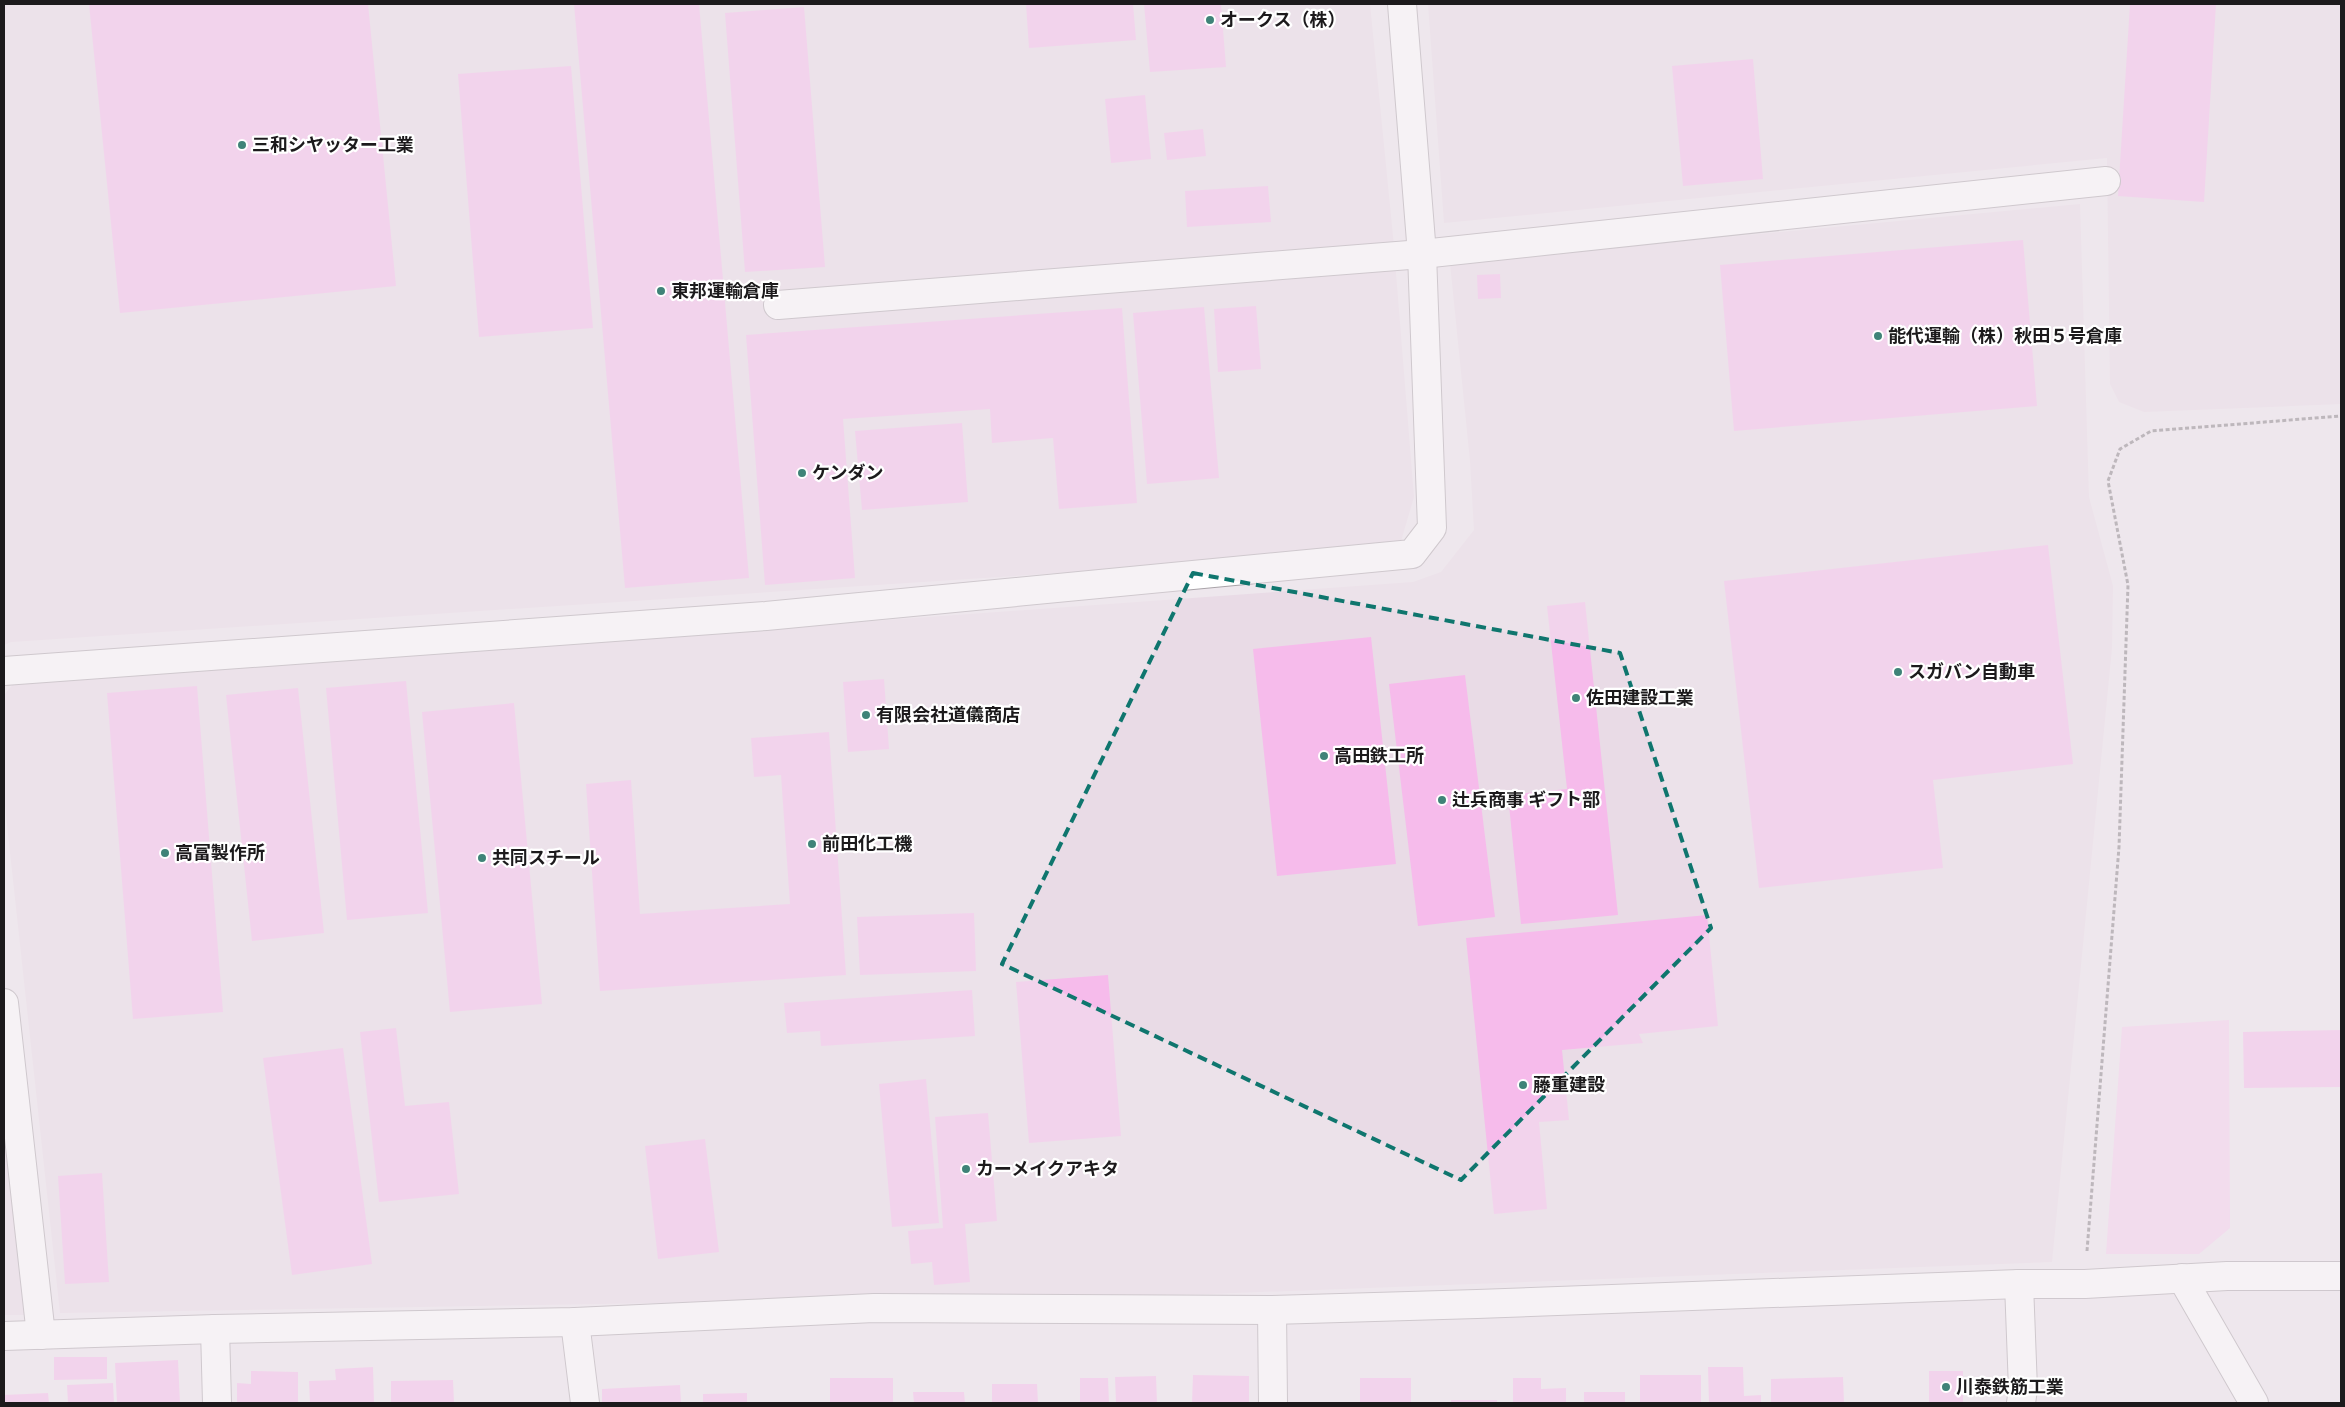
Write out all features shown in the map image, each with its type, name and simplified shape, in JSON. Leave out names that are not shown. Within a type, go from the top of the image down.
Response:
[{"type":"street","points":[[4,670],[766,616],[1412,554],[1432,528],[1422,254],[1402,4]]},
{"type":"street","points":[[778,305],[1422,254],[2106,181]]},
{"type":"street","points":[[4,1003],[41,1335]]},
{"type":"street","points":[[4,1336],[215,1329],[576,1322],[874,1308],[1272,1310],[2019,1284],[2085,1284],[2227,1276],[2341,1276]]},
{"type":"street","points":[[2182,1278],[2254,1403]]},
{"type":"street","points":[[2019,1284],[2023,1389],[2021,1403]]},
{"type":"street","points":[[1272,1310],[1273,1403]]},
{"type":"street","points":[[576,1322],[585,1403]]},
{"type":"street","points":[[215,1329],[217,1403]]},
{"type":"path","points":[[2085,1284],[2119,847],[2128,594],[2128,585],[2108,481],[2120,449],[2151,432],[2341,416]]},
{"type":"highlighted area","points":[[1193,573],[1620,653],[1711,928],[1461,1180],[1002,964]]},
{"type":"shaded area","points":[[4,4],[1370,4],[1393,236],[1414,497],[1401,541],[1392,547],[1043,574],[11,642],[4,645]]},
{"type":"shaded area","points":[[1428,4],[2341,4],[2341,404],[2144,412],[2119,402],[2110,384],[2107,158],[1444,223]]},
{"type":"shaded area","points":[[2080,204],[2089,497],[2113,586],[2112,648],[2052,1262],[1208,1294],[60,1313],[4,797],[4,695],[14,683],[1413,582],[1441,572],[1474,530],[1470,461],[1450,263]]},
{"type":"shaded area","points":[[2229,1020],[2230,1228],[2199,1254],[2106,1254],[2122,1027]]},
{"type":"shaded area","points":[[4,1099],[27,1315],[4,1315]]},
{"type":"building","name":"三和シヤッター工業","points":[[89,4],[368,4],[396,286],[120,313]]},
{"type":"building","name":"東邦運輸倉庫","points":[[574,4],[699,4],[749,578],[625,588]]},
{"type":"building","points":[[1026,4],[1133,4],[1136,40],[1029,48]]},
{"type":"building","points":[[1144,4],[1221,4],[1226,67],[1150,72]]},
{"type":"building","points":[[2130,4],[2216,4],[2204,202],[2118,196]]},
{"type":"building","points":[[804,7],[825,267],[745,272],[725,13]]},
{"type":"building","points":[[1753,59],[1763,179],[1683,186],[1672,66]]},
{"type":"building","points":[[571,66],[593,328],[479,337],[458,74]]},
{"type":"building","points":[[1145,95],[1151,159],[1111,163],[1105,99]]},
{"type":"building","points":[[1203,129],[1206,156],[1167,160],[1164,133]]},
{"type":"building","points":[[1268,186],[1271,222],[1187,227],[1185,191]]},
{"type":"building","name":"能代運輸（株）秋田５号倉庫","points":[[2023,240],[2037,406],[1734,431],[1720,265]]},
{"type":"building","points":[[1500,274],[1501,298],[1478,299],[1477,275]]},
{"type":"building","points":[[1256,306],[1261,369],[1218,372],[1214,309]]},
{"type":"building","points":[[1204,307],[1219,478],[1147,484],[1133,313]]},
{"type":"building","name":"ケンダン","points":[[1122,308],[1137,503],[1059,509],[1053,438],[992,443],[990,409],[843,419],[855,578],[765,585],[746,335]]},
{"type":"building","points":[[962,423],[968,502],[862,510],[855,431]]},
{"type":"building","name":"スガバン自動車","points":[[2048,545],[2073,764],[1933,780],[1943,868],[1759,888],[1724,581]]},
{"type":"building","name":"佐田建設工業","points":[[1585,602],[1618,915],[1521,924],[1508,795],[1567,789],[1547,606]]},
{"type":"building","name":"高田鉄工所","points":[[1371,637],[1396,864],[1277,876],[1253,649]]},
{"type":"building","name":"辻兵商事 ギフト部","points":[[1465,675],[1495,917],[1418,926],[1389,684]]},
{"type":"building","name":"有限会社道儀商店","points":[[884,679],[889,749],[848,752],[843,682]]},
{"type":"building","points":[[406,681],[428,913],[347,920],[326,688]]},
{"type":"building","name":"高富製作所","points":[[197,686],[223,1012],[133,1019],[107,693]]},
{"type":"building","name":"高富製作所","points":[[298,688],[324,933],[252,941],[226,695]]},
{"type":"building","name":"共同スチール","points":[[514,703],[542,1004],[450,1012],[422,712]]},
{"type":"building","name":"前田化工機","points":[[829,732],[846,975],[600,991],[586,784],[631,780],[640,914],[790,904],[781,775],[754,777],[751,738]]},
{"type":"building","points":[[974,913],[976,971],[860,975],[857,917]]},
{"type":"building","name":"藤重建設","points":[[1707,915],[1718,1026],[1639,1034],[1643,1043],[1562,1050],[1569,1120],[1539,1122],[1547,1209],[1494,1214],[1466,938]]},
{"type":"building","points":[[1108,975],[1121,1136],[1029,1143],[1016,982]]},
{"type":"building","points":[[972,990],[975,1036],[821,1046],[820,1031],[787,1033],[784,1003]]},
{"type":"building","points":[[396,1028],[405,1106],[449,1102],[459,1194],[379,1202],[360,1032]]},
{"type":"building","points":[[2341,1030],[2341,1087],[2244,1088],[2243,1032]]},
{"type":"building","points":[[343,1048],[372,1264],[292,1275],[263,1058]]},
{"type":"building","points":[[926,1079],[939,1223],[892,1227],[879,1084]]},
{"type":"building","name":"カーメイクアキタ","points":[[988,1113],[997,1221],[965,1224],[970,1282],[934,1285],[932,1262],[911,1264],[908,1231],[943,1228],[935,1117]]},
{"type":"building","points":[[705,1139],[719,1252],[658,1259],[645,1146]]},
{"type":"building","points":[[102,1173],[109,1282],[65,1284],[58,1176]]},
{"type":"building","points":[[54,1357],[107,1357],[107,1379],[54,1380]]},
{"type":"building","points":[[178,1360],[180,1403],[117,1403],[115,1363]]},
{"type":"building","points":[[373,1367],[374,1403],[310,1403],[309,1381],[336,1380],[335,1369]]},
{"type":"building","points":[[1708,1367],[1743,1367],[1744,1396],[1761,1395],[1761,1403],[1709,1403]]},
{"type":"building","points":[[251,1371],[298,1372],[298,1403],[237,1403],[237,1383],[251,1384]]},
{"type":"building","name":"川泰鉄筋工業","points":[[1929,1371],[1963,1371],[1963,1403],[1929,1403]]},
{"type":"building","points":[[1193,1375],[1249,1376],[1249,1403],[1192,1403]]},
{"type":"building","points":[[1640,1375],[1701,1375],[1701,1403],[1640,1403]]},
{"type":"building","points":[[1156,1376],[1157,1403],[1116,1403],[1115,1377]]},
{"type":"building","points":[[1843,1377],[1844,1403],[1771,1403],[1771,1379]]},
{"type":"building","points":[[830,1378],[893,1378],[893,1403],[830,1403]]},
{"type":"building","points":[[1080,1378],[1108,1378],[1109,1403],[1080,1403]]},
{"type":"building","points":[[1360,1378],[1411,1378],[1411,1403],[1360,1403]]},
{"type":"building","points":[[1513,1378],[1541,1378],[1541,1389],[1566,1388],[1566,1403],[1513,1403]]},
{"type":"building","points":[[453,1380],[454,1403],[391,1403],[391,1381]]},
{"type":"building","points":[[113,1383],[114,1403],[68,1403],[67,1385]]},
{"type":"building","points":[[992,1384],[1037,1384],[1038,1403],[992,1403]]},
{"type":"building","points":[[680,1385],[681,1403],[602,1403],[602,1389]]},
{"type":"building","points":[[913,1392],[964,1392],[965,1403],[914,1403]]},
{"type":"building","points":[[1584,1392],[1625,1392],[1625,1403],[1584,1403]]},
{"type":"building","points":[[48,1393],[49,1403],[4,1403],[4,1395]]},
{"type":"building","points":[[747,1393],[747,1403],[703,1403],[703,1394]]},
{"type":"building","points":[[1451,1400],[1497,1400],[1497,1403],[1451,1403]]},
{"type":"place","name":"オークス（株）","points":[[1210,20]]},
{"type":"place","name":"三和シヤッター工業","points":[[242,145]]},
{"type":"place","name":"東邦運輸倉庫","points":[[661,291]]},
{"type":"place","name":"能代運輸（株）秋田５号倉庫","points":[[1878,336]]},
{"type":"place","name":"ケンダン","points":[[802,473]]},
{"type":"place","name":"スガバン自動車","points":[[1898,672]]},
{"type":"place","name":"佐田建設工業","points":[[1576,698]]},
{"type":"place","name":"有限会社道儀商店","points":[[866,715]]},
{"type":"place","name":"高田鉄工所","points":[[1324,756]]},
{"type":"place","name":"辻兵商事 ギフト部","points":[[1442,800]]},
{"type":"place","name":"前田化工機","points":[[812,844]]},
{"type":"place","name":"高富製作所","points":[[165,853]]},
{"type":"place","name":"共同スチール","points":[[482,858]]},
{"type":"place","name":"藤重建設","points":[[1523,1085]]},
{"type":"place","name":"カーメイクアキタ","points":[[966,1169]]},
{"type":"place","name":"川泰鉄筋工業","points":[[1946,1387]]}]
